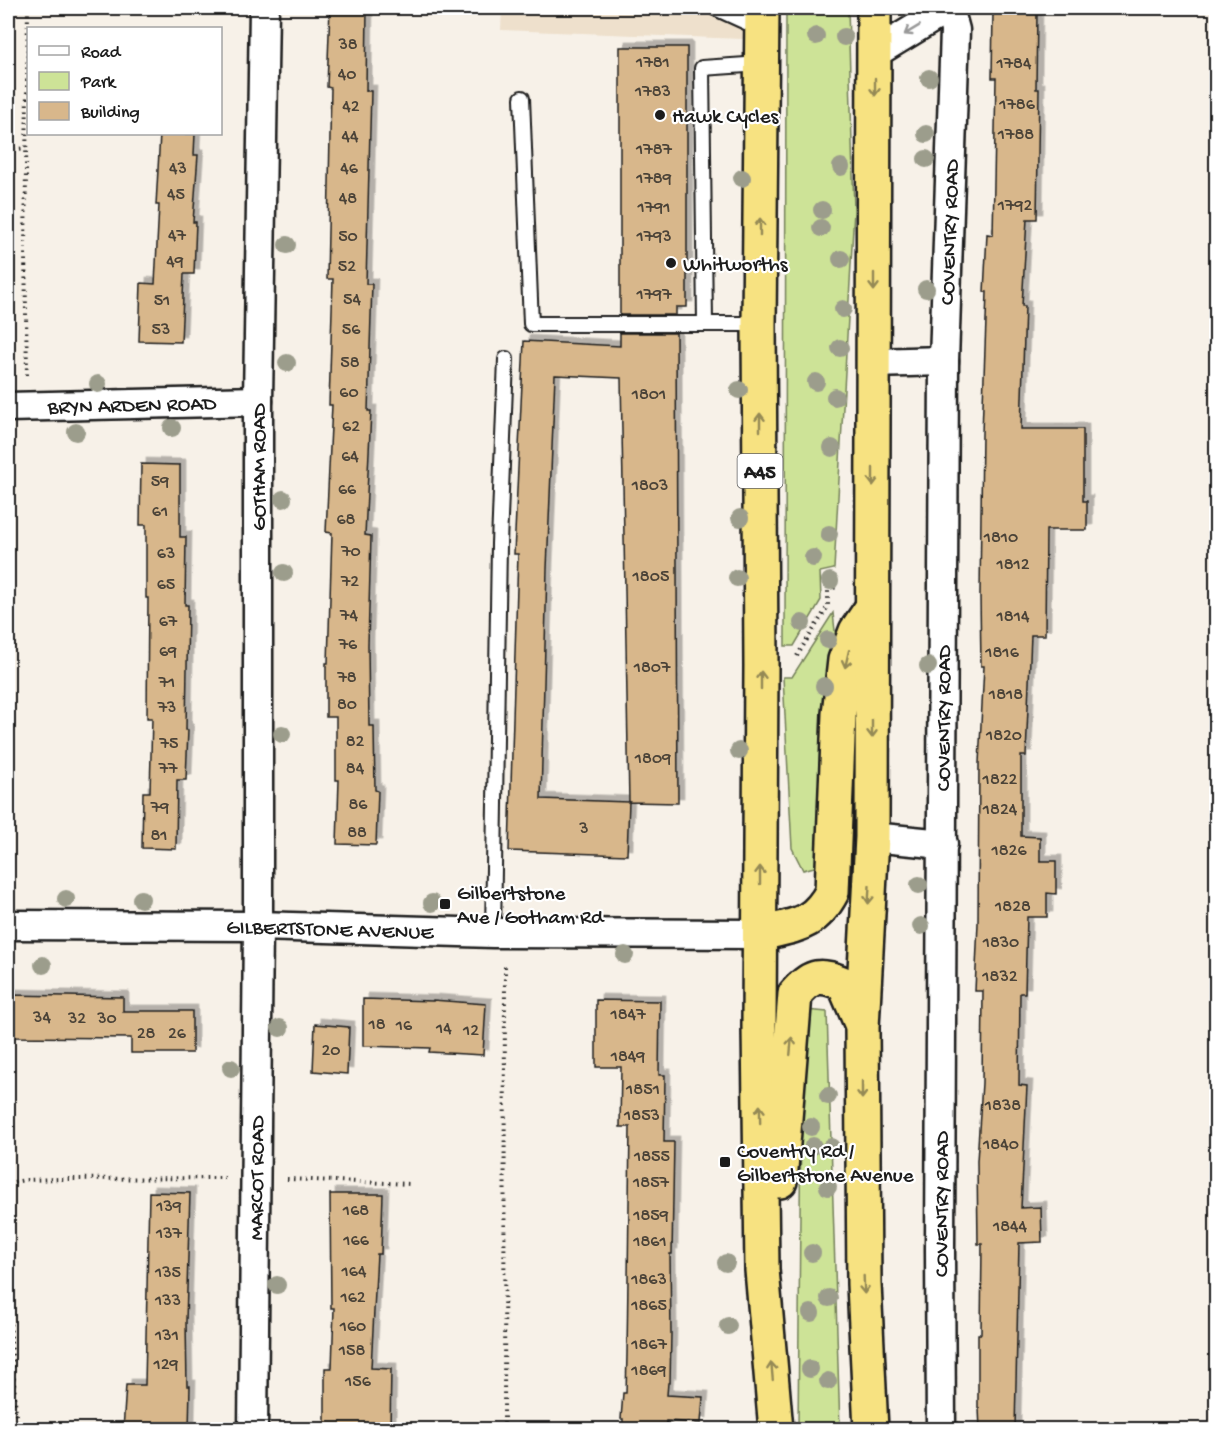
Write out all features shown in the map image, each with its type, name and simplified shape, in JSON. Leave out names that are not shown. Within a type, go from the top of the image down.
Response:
[{"type":"highway","points":[[871,1430],[864,1284],[862,1027],[872,837],[874,8]]},
{"type":"highway","name":"A45","points":[[761,18],[759,1026],[762,1270],[776,1430]]},
{"type":"highway","points":[[760,934],[806,922],[818,915],[832,892],[839,714],[845,660],[872,598]]},
{"type":"highway","points":[[762,1270],[777,1218],[795,994],[804,983],[815,977],[829,977],[844,984],[862,1027]]},
{"type":"street","name":"GOTHAM ROAD","points":[[258,926],[258,401],[264,8]]},
{"type":"street","points":[[875,53],[949,8]]},
{"type":"street","name":"COVENTRY ROAD","points":[[941,1430],[939,1249],[944,361],[955,30],[949,8]]},
{"type":"street","points":[[873,363],[944,361]]},
{"type":"street","name":"BRYN ARDEN ROAD","points":[[17,406],[258,401]]},
{"type":"street","points":[[872,837],[943,844]]},
{"type":"street","name":"GILBERTSTONE AVENUE","points":[[8,925],[258,926],[499,933],[760,934]]},
{"type":"street","name":"MARCOT ROAD","points":[[253,1430],[258,926]]},
{"type":"lane","points":[[715,8],[761,18]]},
{"type":"lane","points":[[705,324],[702,68],[761,64]]},
{"type":"lane","points":[[522,98],[531,324],[759,324]]},
{"type":"lane","points":[[499,933],[499,544],[506,359]]},
{"type":"path","points":[[28,8],[28,27]]},
{"type":"path","points":[[17,406],[27,78]]},
{"type":"path","points":[[8,150],[26,148]]},
{"type":"path","points":[[761,665],[792,663],[828,606],[828,587],[872,598]]},
{"type":"path","points":[[499,933],[504,1430]]},
{"type":"path","points":[[8,1183],[61,1179],[254,1177],[411,1184]]},
{"type":"path","points":[[8,1288],[17,1430]]},
{"type":"shaded area","points":[[502,8],[743,8],[743,39],[501,30]]},
{"type":"green space","points":[[786,8],[848,8],[854,210],[834,569],[820,572],[821,600],[794,646],[785,646]]},
{"type":"green space","points":[[833,613],[837,649],[818,866],[803,870],[792,848],[783,677],[792,677]]},
{"type":"green space","points":[[806,1010],[827,1012],[840,1429],[798,1430],[801,1108]]},
{"type":"building","points":[[330,8],[367,8],[366,91],[371,91],[366,284],[372,284],[368,411],[371,411],[365,535],[371,536],[368,645],[369,726],[374,726],[375,790],[378,791],[376,845],[337,844],[339,780],[336,780],[336,717],[326,717],[332,533],[326,532],[332,405],[329,405],[333,279],[327,279],[331,88],[327,87]]},
{"type":"building","points":[[993,12],[1037,13],[1036,89],[1039,89],[1037,219],[1027,219],[1022,306],[1025,306],[1021,429],[1083,429],[1083,501],[1087,501],[1087,530],[1046,530],[1045,635],[1031,635],[1026,756],[1021,756],[1021,836],[1040,837],[1040,861],[1056,861],[1056,894],[1047,893],[1047,917],[1027,917],[1025,993],[1020,993],[1019,1085],[1027,1086],[1021,1208],[1041,1207],[1042,1242],[1019,1243],[1015,1430],[980,1430],[978,1408],[978,1334],[981,1334],[982,1244],[978,1244],[977,1161],[982,1083],[983,991],[975,991],[978,923],[979,763],[984,666],[981,666],[980,595],[987,292],[984,292],[987,234],[993,235],[996,78],[992,78]]},
{"type":"building","points":[[620,47],[687,47],[687,307],[676,307],[676,315],[620,315]]},
{"type":"building","points":[[160,135],[195,135],[194,155],[198,155],[193,222],[196,222],[194,274],[184,274],[181,342],[139,341],[141,283],[155,284],[159,205],[156,205]]},
{"type":"building","points":[[620,333],[676,333],[678,803],[629,802],[627,855],[509,851],[518,554],[514,554],[524,341],[620,346]],"holes":[[[555,375],[621,378],[629,802],[541,799]]]},
{"type":"building","points":[[141,464],[180,465],[180,537],[186,537],[185,605],[188,605],[186,730],[188,730],[186,780],[177,780],[176,849],[142,848],[143,792],[150,792],[152,718],[147,718],[148,598],[146,598],[146,525],[140,525]]},
{"type":"building","points":[[8,995],[123,997],[123,1011],[192,1011],[192,1053],[131,1053],[131,1038],[8,1037]]},
{"type":"building","points":[[363,999],[433,1000],[486,1004],[483,1055],[429,1052],[430,1048],[363,1046]]},
{"type":"building","points":[[596,1000],[660,1001],[659,1075],[665,1075],[664,1142],[674,1142],[672,1254],[670,1254],[670,1383],[668,1383],[667,1395],[703,1397],[701,1423],[666,1421],[666,1430],[623,1430],[623,1419],[621,1419],[623,1393],[626,1393],[627,1355],[630,1127],[620,1127],[621,1067],[596,1067]]},
{"type":"building","points":[[315,1024],[349,1027],[347,1074],[313,1071]]},
{"type":"building","points":[[149,1192],[190,1193],[186,1321],[187,1386],[190,1386],[189,1430],[123,1430],[126,1385],[145,1385]]},
{"type":"building","points":[[330,1194],[383,1194],[381,1254],[377,1254],[371,1368],[391,1369],[390,1430],[325,1430],[325,1368],[332,1368],[334,1308],[331,1308]]},
{"type":"place","name":"Hawk Cycles","points":[[660,115]]},
{"type":"place","name":"Whitworths","points":[[671,263]]},
{"type":"place","name":"Gilbertstone Ave / Gotham Rd","points":[[445,904]]},
{"type":"place","name":"Coventry Rd / Gilbertstone Avenue","points":[[725,1162]]}]
